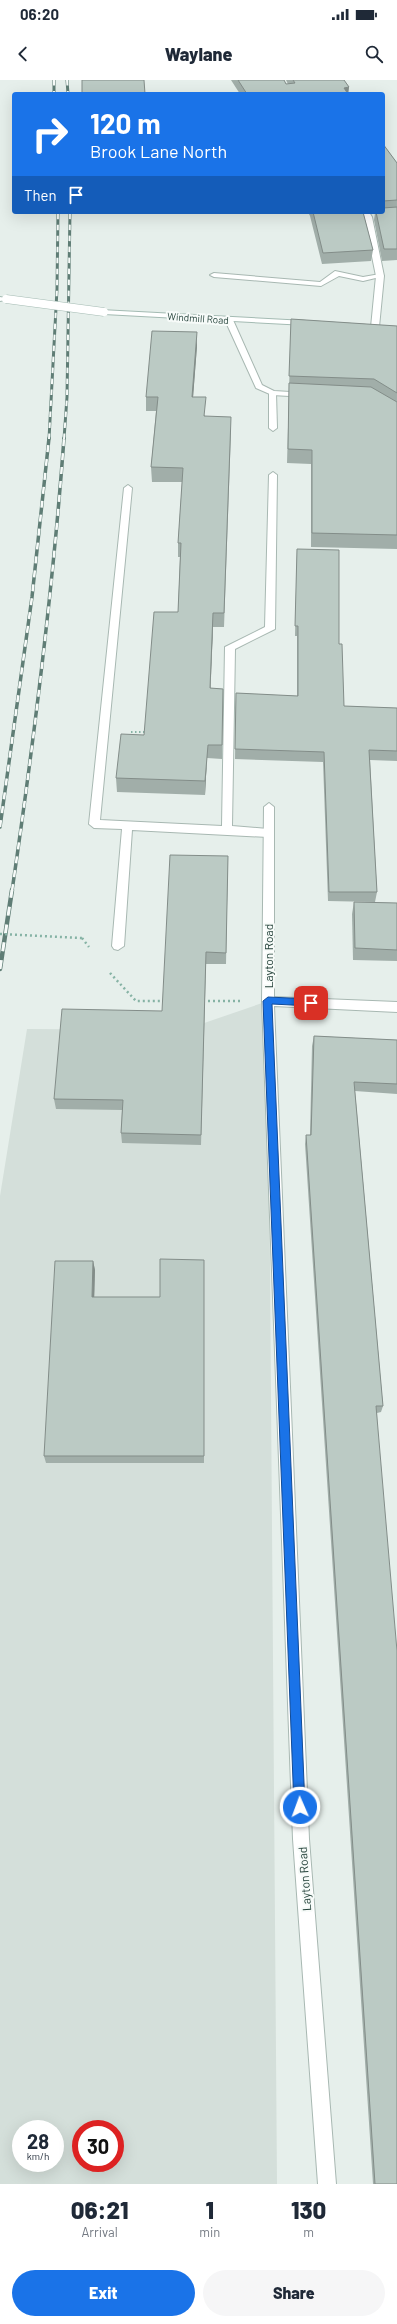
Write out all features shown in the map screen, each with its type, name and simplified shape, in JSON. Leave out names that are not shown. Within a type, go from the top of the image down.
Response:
[{"type":"street","points":[[370,215],[380,276],[375,327]]},
{"type":"street","points":[[214,275],[321,284],[338,273],[363,279],[380,276]]},
{"type":"street","name":"Windmill Road","points":[[3,299],[104,312],[229,320],[312,323]]},
{"type":"street","points":[[229,320],[259,386],[272,393],[311,395]]},
{"type":"street","points":[[272,393],[273,428]]},
{"type":"street","points":[[227,830],[230,647],[270,629],[273,475]]},
{"type":"street","points":[[128,488],[94,824],[268,833]]},
{"type":"street","name":"Layton Road","points":[[269,807],[268,1001],[301,1839],[327,2184]]},
{"type":"street","points":[[118,946],[127,826]]},
{"type":"street","points":[[268,1001],[397,1006]]},
{"type":"path","points":[[103,731],[150,732]]},
{"type":"path","points":[[0,934],[82,938]]},
{"type":"path","points":[[120,985],[136,1001],[167,1001]]},
{"type":"path","points":[[198,1001],[268,1001]]},
{"type":"shaded area","points":[[268,1001],[277,2184],[0,2184],[0,1196],[27,1029],[184,1030]]},
{"type":"building","points":[[82,80],[144,80],[145,92],[82,92]]},
{"type":"building","points":[[238,80],[284,80],[286,84],[295,83],[293,80],[344,80],[349,87],[344,88],[347,92],[246,92]]},
{"type":"building","points":[[385,147],[397,163],[397,200],[385,201]]},
{"type":"building","points":[[397,207],[397,249],[384,249],[376,214],[385,214],[385,208]]},
{"type":"building","points":[[313,214],[364,214],[373,250],[323,253]]},
{"type":"building","points":[[291,319],[397,326],[397,393],[374,379],[289,376]]},
{"type":"building","points":[[152,331],[197,332],[192,397],[206,397],[204,416],[231,417],[224,613],[213,613],[210,688],[223,689],[222,745],[208,745],[205,781],[116,778],[121,734],[144,735],[154,612],[178,612],[181,543],[178,543],[183,468],[151,467],[158,397],[146,397]]},
{"type":"building","points":[[289,383],[371,387],[397,402],[397,535],[312,533],[312,450],[288,449]]},
{"type":"building","points":[[297,549],[339,550],[339,644],[342,644],[344,706],[397,708],[397,751],[369,750],[377,892],[329,892],[324,752],[235,749],[236,693],[298,696],[298,626],[295,626]]},
{"type":"building","points":[[170,855],[228,856],[226,953],[206,952],[201,1135],[121,1133],[123,1100],[54,1099],[62,1009],[162,1011]]},
{"type":"building","points":[[354,902],[397,903],[397,950],[355,948]]},
{"type":"building","points":[[314,1036],[397,1040],[397,1084],[354,1082],[383,1406],[376,1406],[397,1651],[397,2184],[375,2184],[306,1135],[311,1135]]},
{"type":"building","points":[[160,1259],[204,1260],[204,1456],[44,1456],[55,1261],[93,1261],[92,1297],[160,1297]]},
{"type":"railway","points":[[54,80],[54,92]]},
{"type":"railway","points":[[67,80],[68,92]]},
{"type":"railway","points":[[49,439],[57,289],[58,214]]},
{"type":"railway","points":[[64,439],[67,397],[70,214]]},
{"type":"railway","points":[[0,827],[32,597],[49,438]]},
{"type":"railway","points":[[12,891],[42,665],[60,495],[64,438]]},
{"type":"railway","points":[[0,969],[12,890]]},
{"type":"route","points":[[300,1807],[268,1001],[311,1003]]}]
